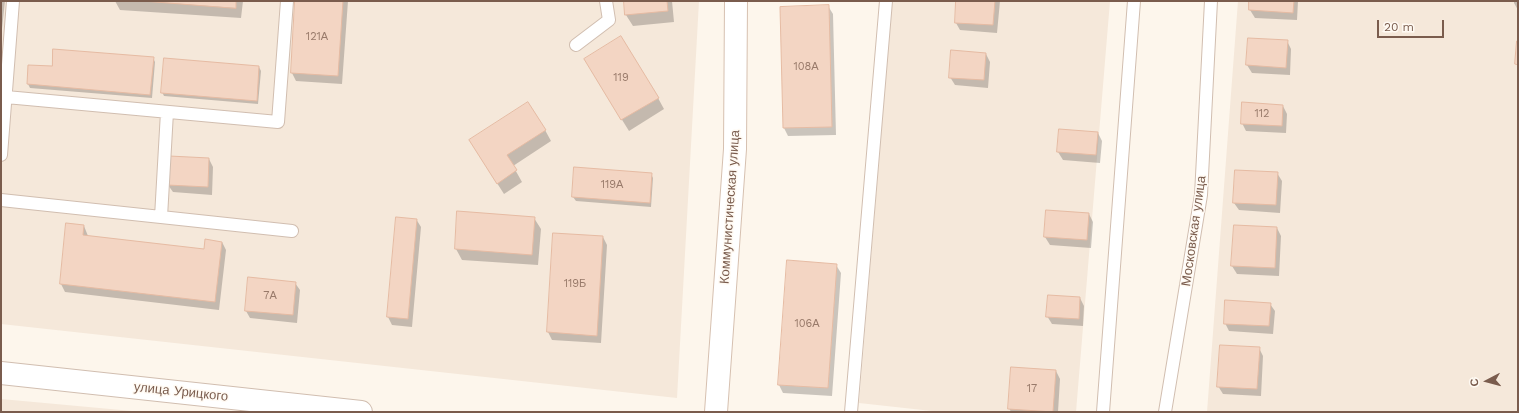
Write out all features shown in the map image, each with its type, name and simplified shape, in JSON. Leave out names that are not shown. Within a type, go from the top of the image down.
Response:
[{"type":"main road","name":"Коммунистическая улица","points":[[716,412],[735,149],[736,1]]},
{"type":"main road","name":"улица Урицкого","points":[[1,373],[290,408],[361,412]]},
{"type":"lane","points":[[1,155],[13,1]]},
{"type":"lane","points":[[6,97],[278,122],[287,1]]},
{"type":"lane","points":[[576,45],[609,20],[606,1]]},
{"type":"lane","points":[[851,412],[886,1]]},
{"type":"lane","points":[[1103,412],[1134,1]]},
{"type":"lane","name":"Московская улица","points":[[1165,412],[1201,195],[1211,1]]},
{"type":"lane","points":[[161,217],[167,112]]},
{"type":"lane","points":[[1,200],[292,231]]},
{"type":"shaded area","points":[[1,1],[699,1],[677,398],[1,324]]},
{"type":"shaded area","points":[[892,1],[1110,1],[1076,412],[941,412],[859,403]]},
{"type":"shaded area","points":[[1238,1],[1518,1],[1518,412],[1207,412]]},
{"type":"shaded area","points":[[1,399],[143,412],[1,412]]},
{"type":"building","points":[[143,1],[236,1],[236,8]]},
{"type":"building","points":[[295,1],[343,1],[338,76],[291,73]]},
{"type":"building","points":[[624,1],[667,1],[668,11],[625,15]]},
{"type":"building","points":[[956,1],[995,1],[993,25],[955,23]]},
{"type":"building","points":[[1249,1],[1294,1],[1293,13],[1249,10]]},
{"type":"building","points":[[829,5],[832,127],[783,128],[780,7]]},
{"type":"building","points":[[621,36],[659,98],[621,120],[584,59]]},
{"type":"building","points":[[1248,38],[1288,40],[1286,68],[1246,65]]},
{"type":"building","points":[[1518,41],[1518,65],[1515,64]]},
{"type":"building","points":[[53,49],[154,57],[150,95],[27,84],[28,65],[52,66]]},
{"type":"building","points":[[951,50],[986,53],[984,80],[949,78]]},
{"type":"building","points":[[164,58],[259,66],[257,101],[161,93]]},
{"type":"building","points":[[528,102],[546,130],[507,155],[517,170],[497,184],[469,140]]},
{"type":"building","points":[[1242,102],[1283,105],[1282,126],[1241,124]]},
{"type":"building","points":[[1059,129],[1098,132],[1096,155],[1057,152]]},
{"type":"building","points":[[169,156],[209,158],[208,187],[167,185]]},
{"type":"building","points":[[574,167],[652,173],[650,203],[572,197]]},
{"type":"building","points":[[1235,170],[1278,172],[1276,205],[1233,203]]},
{"type":"building","points":[[1046,210],[1089,213],[1087,240],[1044,237]]},
{"type":"building","points":[[457,211],[535,217],[532,255],[455,249]]},
{"type":"building","points":[[396,217],[417,219],[408,319],[387,317]]},
{"type":"building","points":[[66,223],[84,225],[83,235],[204,249],[205,239],[222,242],[215,302],[60,284]]},
{"type":"building","points":[[1234,225],[1277,227],[1275,268],[1231,266]]},
{"type":"building","points":[[553,233],[603,236],[597,336],[547,332]]},
{"type":"building","points":[[787,260],[837,264],[828,388],[778,385]]},
{"type":"building","points":[[248,277],[296,282],[293,315],[245,311]]},
{"type":"building","points":[[1048,295],[1080,297],[1079,319],[1046,317]]},
{"type":"building","points":[[1225,300],[1271,303],[1269,326],[1224,324]]},
{"type":"building","points":[[1220,345],[1260,347],[1257,389],[1217,387]]},
{"type":"building","points":[[1011,367],[1056,370],[1053,412],[1008,409]]}]
